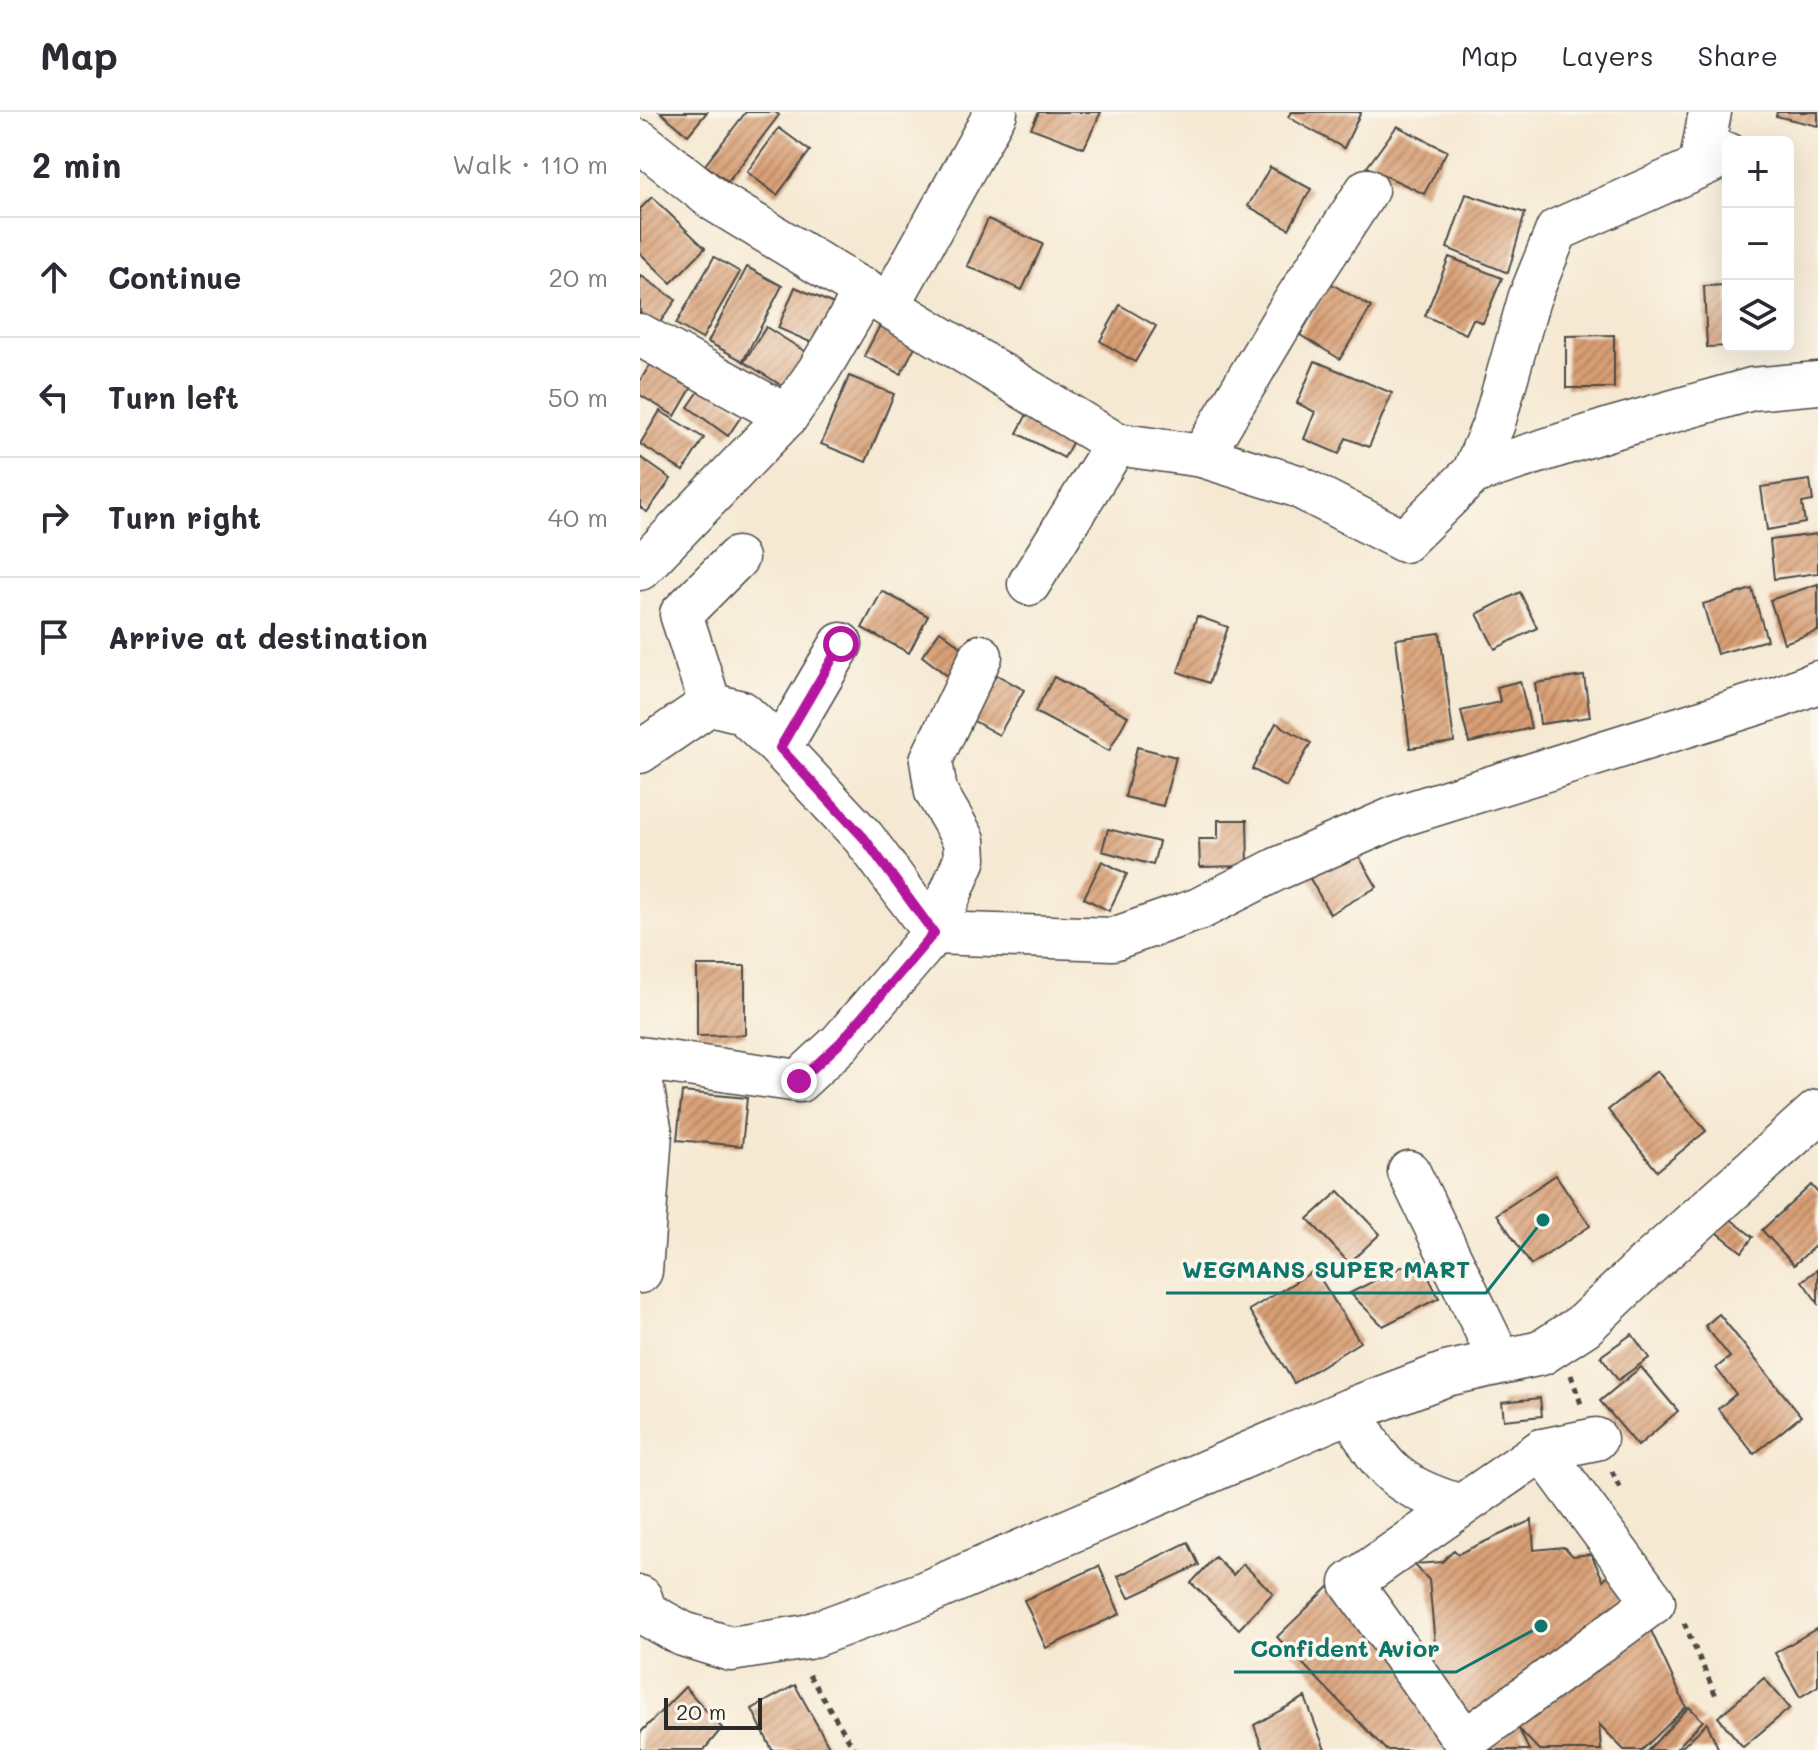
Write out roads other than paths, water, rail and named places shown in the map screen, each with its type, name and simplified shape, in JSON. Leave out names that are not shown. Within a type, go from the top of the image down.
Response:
[{"type":"main road","points":[[640,1079],[650,1133],[640,1271]]},
{"type":"main road","points":[[640,1598],[645,1613],[683,1634],[731,1649],[807,1637],[921,1595],[1351,1410],[1446,1374],[1541,1353],[1584,1325],[1818,1112]]},
{"type":"street","points":[[640,569],[787,416],[819,370],[878,298],[996,112]]},
{"type":"street","points":[[640,141],[714,200],[1116,444],[1202,456],[1297,486],[1404,541],[1473,473],[1494,423],[1529,299],[1557,230],[1714,160],[1710,112]]},
{"type":"street","points":[[1202,456],[1289,310],[1367,190]]},
{"type":"street","points":[[640,335],[787,416]]},
{"type":"street","points":[[1473,473],[1610,429],[1752,389],[1818,383]]},
{"type":"street","points":[[1029,584],[1116,444]]},
{"type":"street","points":[[710,704],[681,614],[737,558]]},
{"type":"street","points":[[780,748],[841,644]]},
{"type":"street","points":[[640,1058],[799,1081],[840,1043],[934,933],[965,859],[964,840],[936,792],[931,760],[981,656]]},
{"type":"street","points":[[934,933],[1113,939],[1199,909],[1277,869],[1399,816],[1779,697],[1818,682]]},
{"type":"street","points":[[640,752],[710,704],[742,712],[864,838],[934,933]]},
{"type":"street","points":[[1409,1172],[1501,1362]]},
{"type":"street","points":[[1351,1410],[1369,1446],[1385,1468],[1407,1485],[1461,1506]]},
{"type":"street","points":[[1542,1450],[1654,1602],[1465,1741],[1351,1583],[1542,1450],[1596,1439]]},
{"type":"place","name":"WEGMANS SUPER MART","points":[[1543,1220]]},
{"type":"place","name":"Confident Avior","points":[[1541,1626]]}]
